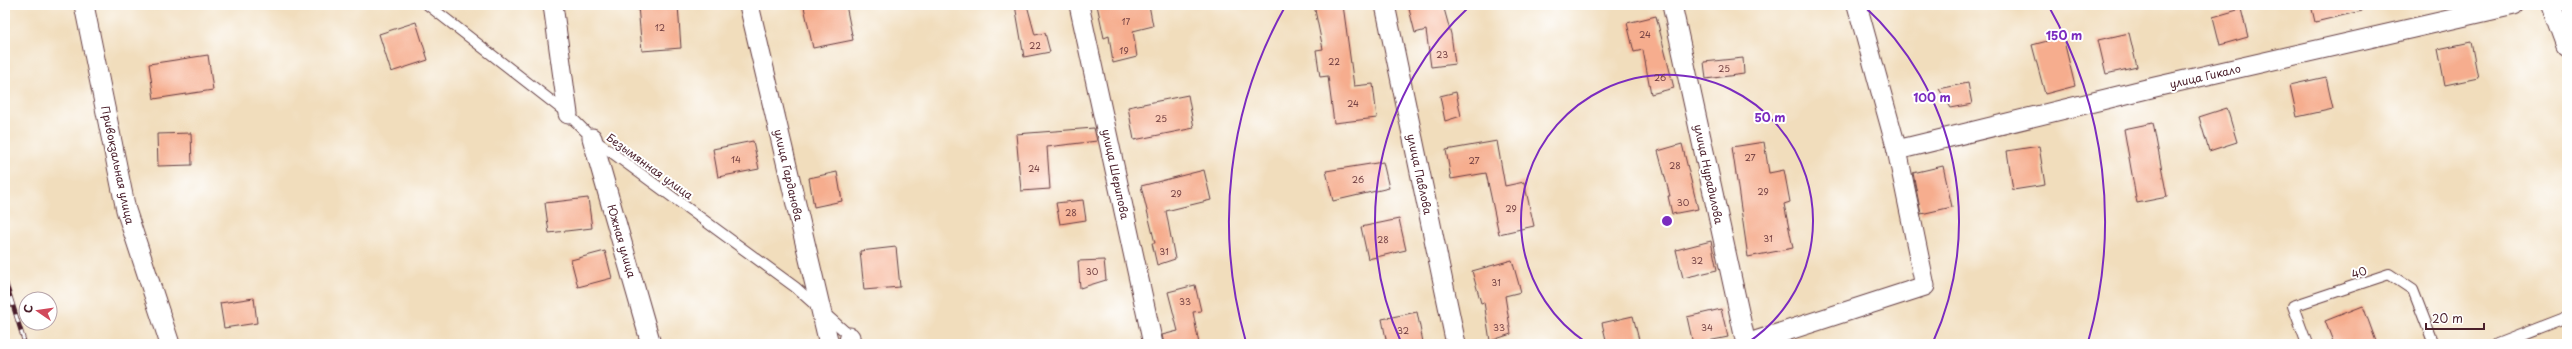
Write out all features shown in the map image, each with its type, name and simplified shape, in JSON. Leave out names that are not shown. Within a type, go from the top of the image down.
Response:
[{"type":"street","name":"Привокзальная улица","points":[[84,5],[126,210],[170,344]]},
{"type":"street","points":[[553,5],[568,114]]},
{"type":"street","name":"улица Гарданова","points":[[749,5],[829,344]]},
{"type":"street","name":"улица Шерипова","points":[[1079,5],[1153,344]]},
{"type":"street","name":"улица Павлова","points":[[1385,5],[1456,344]]},
{"type":"street","name":"улица Нурадилова","points":[[1672,5],[1746,344]]},
{"type":"street","points":[[1746,344],[1925,286],[1896,150],[1857,5]]},
{"type":"street","name":"улица Гикало","points":[[1896,150],[2155,87],[2514,5]]},
{"type":"street","points":[[2552,5],[2567,46]]},
{"type":"street","name":"Южная улица","points":[[592,138],[652,344]]},
{"type":"lane","name":"Безымянная улица","points":[[428,5],[568,114],[592,138],[795,287],[852,342]]},
{"type":"lane","name":"40","points":[[2307,344],[2293,306],[2389,274],[2413,290],[2434,344]]},
{"type":"lane","points":[[2496,344],[2567,317]]},
{"type":"building","points":[[678,5],[681,48],[642,51],[638,6]]},
{"type":"building","points":[[814,5],[846,5],[853,40],[813,48],[804,7]]},
{"type":"building","points":[[1015,5],[1027,5],[1035,35],[1045,33],[1050,52],[1024,57]]},
{"type":"building","points":[[1097,5],[1149,5],[1153,26],[1133,31],[1137,57],[1113,63],[1109,36],[1104,38]]},
{"type":"building","points":[[1314,5],[1343,5],[1354,86],[1373,84],[1377,118],[1334,123],[1328,76],[1320,77],[1316,50],[1323,49]]},
{"type":"building","points":[[1408,5],[1443,5],[1451,34],[1455,64],[1431,67],[1426,30],[1415,33]]},
{"type":"building","points":[[2311,5],[2361,5],[2362,11],[2315,22]]},
{"type":"building","points":[[2241,9],[2248,37],[2220,45],[2213,17]]},
{"type":"building","points":[[1656,16],[1674,88],[1651,94],[1643,50],[1634,52],[1627,23]]},
{"type":"building","points":[[416,22],[428,60],[391,72],[379,34]]},
{"type":"building","points":[[2129,33],[2137,67],[2106,74],[2098,40]]},
{"type":"building","points":[[2063,37],[2075,86],[2045,94],[2032,45]]},
{"type":"building","points":[[2471,42],[2478,78],[2445,85],[2438,49]]},
{"type":"building","points":[[208,55],[213,90],[154,99],[149,64]]},
{"type":"building","points":[[1743,58],[1744,74],[1706,79],[1704,62]]},
{"type":"building","points":[[2326,77],[2333,109],[2297,117],[2290,85]]},
{"type":"building","points":[[1968,83],[1972,104],[1951,108],[1939,89]]},
{"type":"building","points":[[1456,92],[1461,116],[1445,121],[1440,96]]},
{"type":"building","points":[[1188,95],[1194,128],[1134,140],[1128,107]]},
{"type":"building","points":[[2227,108],[2237,142],[2209,151],[2199,117]]},
{"type":"building","points":[[2153,123],[2167,197],[2137,203],[2124,129]]},
{"type":"building","points":[[1094,128],[1097,141],[1047,147],[1050,189],[1021,191],[1016,134]]},
{"type":"building","points":[[191,133],[192,165],[158,166],[157,134]]},
{"type":"building","points":[[753,141],[759,169],[718,177],[713,149]]},
{"type":"building","points":[[1497,141],[1505,186],[1524,182],[1534,226],[1499,234],[1486,173],[1451,179],[1446,150]]},
{"type":"building","points":[[1764,142],[1769,173],[1784,170],[1790,202],[1784,204],[1793,248],[1748,257],[1732,147]]},
{"type":"building","points":[[1682,144],[1698,209],[1672,214],[1668,196],[1670,196],[1658,151]]},
{"type":"building","points":[[2039,146],[2045,185],[2013,190],[2007,151]]},
{"type":"building","points":[[1383,162],[1389,188],[1333,201],[1326,171]]},
{"type":"building","points":[[1943,166],[1952,207],[1921,214],[1913,173]]},
{"type":"building","points":[[1204,170],[1211,200],[1166,211],[1175,259],[1157,265],[1152,243],[1155,243],[1141,186]]},
{"type":"building","points":[[837,172],[842,201],[814,207],[809,178]]},
{"type":"building","points":[[588,198],[592,228],[549,233],[545,203]]},
{"type":"building","points":[[1083,200],[1086,220],[1060,224],[1056,203]]},
{"type":"building","points":[[1399,219],[1406,250],[1368,259],[1361,227]]},
{"type":"building","points":[[1711,241],[1717,270],[1683,278],[1676,250]]},
{"type":"building","points":[[896,247],[900,287],[864,290],[860,251]]},
{"type":"building","points":[[605,251],[612,278],[578,287],[571,260]]},
{"type":"building","points":[[1104,260],[1106,280],[1080,288],[1078,261]]},
{"type":"building","points":[[1512,260],[1521,292],[1505,296],[1511,334],[1490,341],[1484,302],[1481,303],[1472,271]]},
{"type":"building","points":[[1195,285],[1201,311],[1193,312],[1199,344],[1164,344],[1162,335],[1178,331],[1168,292]]},
{"type":"building","points":[[254,298],[257,323],[224,328],[220,303]]},
{"type":"building","points":[[2363,306],[2377,344],[2334,344],[2325,321]]},
{"type":"building","points":[[1721,309],[1728,337],[1693,344],[1687,317]]},
{"type":"building","points":[[1417,312],[1423,342],[1387,344],[1382,319]]},
{"type":"building","points":[[1633,316],[1640,344],[1607,344],[1602,323]]},
{"type":"railway","points":[[5,280],[25,344]]}]
